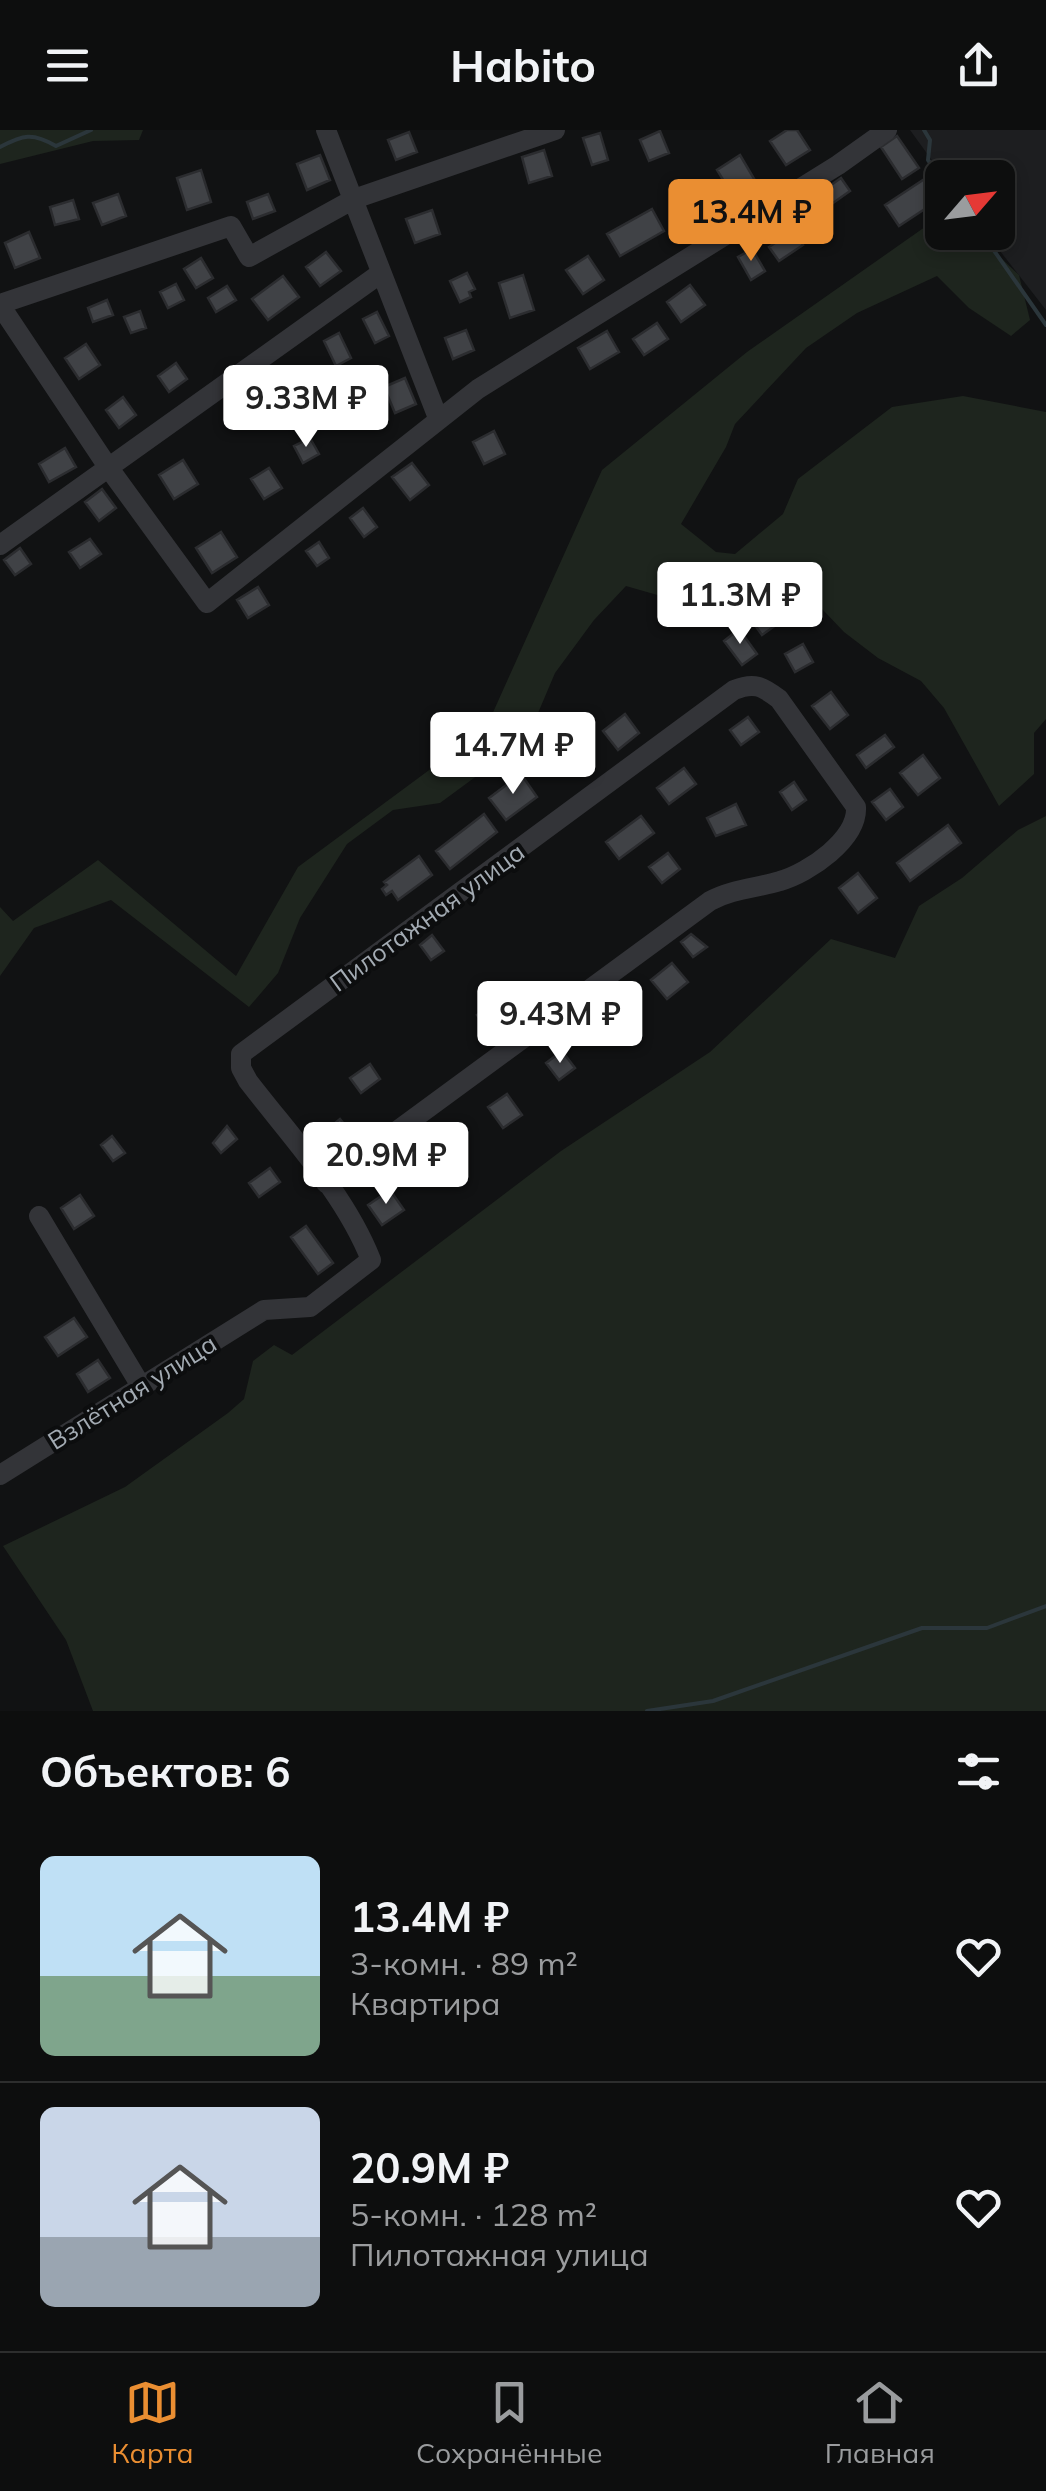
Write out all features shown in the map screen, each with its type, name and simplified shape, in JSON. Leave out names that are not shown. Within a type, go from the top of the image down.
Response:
[{"type":"street","points":[[326,130],[438,418]]},
{"type":"street","points":[[555,130],[354,199],[249,257],[231,226],[0,304],[108,467],[207,603],[438,418],[838,166],[886,130]]},
{"type":"street","points":[[0,545],[381,273]]},
{"type":"street","name":"Пилотажная улица","points":[[264,1310],[310,1307],[371,1260],[363,1240],[326,1183],[248,1081],[241,1068],[241,1054],[734,690],[762,686],[779,699],[856,806],[853,828],[785,880],[710,901],[326,1183]]},
{"type":"street","points":[[38,1216],[141,1386]]},
{"type":"street","name":"Взлётная улица","points":[[0,1475],[264,1310]]},
{"type":"shaded area","points":[[0,130],[143,130],[139,140],[93,141],[0,164]]},
{"type":"shaded area","points":[[910,130],[1046,130],[1046,310],[999,250],[1015,250],[1015,160],[932,160]]},
{"type":"shaded area","points":[[925,227],[925,250],[992,250],[1019,275],[1030,320],[1011,336],[969,308],[937,276],[857,313],[806,348],[735,424],[726,447],[681,524],[716,552],[735,554],[783,514],[798,479],[892,407],[963,396],[1046,412],[1046,719],[1034,733],[1034,774],[999,806],[944,708],[921,681],[878,658],[844,632],[781,566],[706,609],[626,586],[594,620],[555,673],[527,739],[440,803],[393,810],[347,844],[300,918],[278,973],[249,1007],[111,900],[34,928],[0,976],[0,907],[13,921],[98,860],[236,976],[298,867],[486,728],[602,470],[747,352]]},
{"type":"shaded area","points":[[1046,816],[1046,1711],[93,1711],[66,1640],[3,1546],[125,1487],[228,1413],[244,1399],[253,1361],[274,1345],[292,1355],[561,1151],[710,1052],[831,939],[895,958],[919,906],[962,878],[1018,830]]},
{"type":"building","points":[[787,130],[797,130],[810,150],[786,165],[770,141]]},
{"type":"building","points":[[660,131],[669,153],[649,161],[640,140]]},
{"type":"building","points":[[409,132],[417,152],[396,160],[388,140]]},
{"type":"building","points":[[600,133],[608,160],[592,165],[583,138]]},
{"type":"building","points":[[897,136],[919,168],[902,179],[881,147]]},
{"type":"building","points":[[544,150],[552,176],[529,183],[522,157]]},
{"type":"building","points":[[320,155],[330,180],[307,190],[297,164]]},
{"type":"building","points":[[740,155],[756,182],[733,196],[717,170]]},
{"type":"building","points":[[201,170],[211,202],[187,210],[177,178]]},
{"type":"building","points":[[841,178],[850,191],[833,203],[824,190]]},
{"type":"building","points":[[925,179],[925,209],[899,226],[885,205]]},
{"type":"building","points":[[118,194],[126,216],[102,225],[93,203]]},
{"type":"building","points":[[268,194],[275,211],[253,219],[247,202]]},
{"type":"building","points":[[73,200],[79,219],[55,225],[50,207]]},
{"type":"building","points":[[652,209],[664,231],[620,256],[607,234]]},
{"type":"building","points":[[432,210],[440,234],[415,243],[406,219]]},
{"type":"building","points":[[793,231],[803,245],[779,261],[769,247]]},
{"type":"building","points":[[29,232],[40,258],[15,268],[5,243]]},
{"type":"building","points":[[752,249],[765,271],[751,280],[738,257]]},
{"type":"building","points":[[326,252],[341,271],[320,286],[306,267]]},
{"type":"building","points":[[588,256],[604,280],[583,294],[566,270]]},
{"type":"building","points":[[201,258],[213,278],[196,288],[184,269]]},
{"type":"building","points":[[467,273],[475,289],[469,292],[471,297],[460,302],[450,281]]},
{"type":"building","points":[[523,275],[534,310],[510,318],[499,283]]},
{"type":"building","points":[[283,276],[299,297],[268,320],[252,299]]},
{"type":"building","points":[[176,284],[184,300],[168,308],[160,292]]},
{"type":"building","points":[[690,285],[705,305],[681,322],[667,302]]},
{"type":"building","points":[[227,286],[236,300],[216,312],[208,298]]},
{"type":"building","points":[[107,300],[113,315],[93,322],[88,308]]},
{"type":"building","points":[[140,311],[146,328],[131,333],[124,317]]},
{"type":"building","points":[[377,312],[389,336],[375,343],[363,319]]},
{"type":"building","points":[[657,323],[668,339],[644,355],[633,339]]},
{"type":"building","points":[[466,330],[474,350],[453,359],[445,338]]},
{"type":"building","points":[[607,331],[619,352],[590,369],[578,348]]},
{"type":"building","points":[[339,333],[351,358],[336,366],[324,341]]},
{"type":"building","points":[[86,344],[100,365],[79,379],[65,358]]},
{"type":"building","points":[[176,363],[187,379],[169,392],[158,376]]},
{"type":"building","points":[[296,373],[309,393],[291,404],[278,385]]},
{"type":"building","points":[[405,378],[416,404],[395,413],[384,387]]},
{"type":"building","points":[[249,390],[264,410],[244,425],[229,404]]},
{"type":"building","points":[[123,397],[136,415],[119,428],[106,410]]},
{"type":"building","points":[[494,431],[505,454],[484,464],[473,442]]},
{"type":"building","points":[[310,438],[319,454],[303,463],[294,446]]},
{"type":"building","points":[[65,448],[76,467],[49,482],[39,464]]},
{"type":"building","points":[[183,460],[198,484],[174,499],[159,475]]},
{"type":"building","points":[[412,463],[429,485],[410,500],[392,477]]},
{"type":"building","points":[[269,468],[282,488],[264,499],[251,479]]},
{"type":"building","points":[[102,489],[116,508],[99,521],[85,502]]},
{"type":"building","points":[[363,508],[377,527],[364,537],[350,518]]},
{"type":"building","points":[[221,532],[237,557],[212,573],[196,548]]},
{"type":"building","points":[[90,539],[101,554],[80,568],[69,552]]},
{"type":"building","points":[[319,542],[329,558],[317,566],[306,551]]},
{"type":"building","points":[[20,548],[31,564],[15,575],[4,560]]},
{"type":"building","points":[[258,587],[269,605],[248,618],[237,600]]},
{"type":"building","points":[[761,604],[776,625],[762,635],[747,614]]},
{"type":"building","points":[[739,629],[757,654],[742,665],[724,641]]},
{"type":"building","points":[[803,644],[813,662],[795,672],[785,654]]},
{"type":"building","points":[[831,692],[848,715],[830,729],[812,706]]},
{"type":"building","points":[[625,714],[639,733],[618,750],[603,731]]},
{"type":"building","points":[[748,717],[759,732],[741,745],[730,730]]},
{"type":"building","points":[[885,735],[894,747],[866,768],[857,755]]},
{"type":"building","points":[[923,755],[940,778],[918,795],[900,773]]},
{"type":"building","points":[[684,768],[696,784],[669,804],[657,788]]},
{"type":"building","points":[[521,774],[537,797],[506,820],[489,798]]},
{"type":"building","points":[[794,782],[806,800],[792,810],[780,792]]},
{"type":"building","points":[[890,789],[903,807],[886,820],[872,802]]},
{"type":"building","points":[[736,804],[746,825],[716,836],[707,818]]},
{"type":"building","points":[[484,814],[497,832],[450,869],[436,851]]},
{"type":"building","points":[[641,816],[654,833],[619,859],[606,842]]},
{"type":"building","points":[[948,825],[961,843],[910,881],[897,863]]},
{"type":"building","points":[[668,853],[680,869],[662,883],[649,867]]},
{"type":"building","points":[[419,856],[432,875],[398,900],[392,891],[386,895],[382,889],[387,885],[384,882]]},
{"type":"building","points":[[858,873],[877,898],[858,913],[839,888]]},
{"type":"building","points":[[691,934],[707,947],[693,957],[681,942]]},
{"type":"building","points":[[432,935],[444,951],[431,960],[420,945]]},
{"type":"building","points":[[672,963],[688,982],[667,999],[651,980]]},
{"type":"building","points":[[499,999],[514,1019],[493,1036],[477,1015]]},
{"type":"building","points":[[615,1013],[628,1029],[613,1041],[600,1025]]},
{"type":"building","points":[[562,1051],[575,1068],[559,1080],[546,1063]]},
{"type":"building","points":[[370,1064],[380,1079],[361,1093],[350,1078]]},
{"type":"building","points":[[507,1094],[522,1115],[503,1128],[488,1107]]},
{"type":"building","points":[[340,1119],[352,1134],[335,1148],[323,1133]]},
{"type":"building","points":[[227,1126],[237,1139],[221,1153],[213,1143]]},
{"type":"building","points":[[112,1136],[125,1153],[113,1161],[101,1145]]},
{"type":"building","points":[[270,1168],[280,1182],[259,1197],[249,1183]]},
{"type":"building","points":[[390,1190],[404,1210],[382,1225],[368,1205]]},
{"type":"building","points":[[80,1195],[94,1216],[74,1229],[61,1208]]},
{"type":"building","points":[[306,1226],[333,1263],[318,1274],[291,1237]]},
{"type":"building","points":[[74,1318],[87,1337],[58,1356],[45,1337]]},
{"type":"building","points":[[98,1360],[110,1378],[88,1392],[77,1374]]},
{"type":"waterway","points":[[0,147],[28,137],[56,146],[91,130]]},
{"type":"waterway","points":[[924,130],[930,140],[928,160]]},
{"type":"waterway","points":[[994,250],[1046,325]]},
{"type":"waterway","points":[[647,1711],[713,1701],[922,1628],[987,1628],[1046,1606]]}]
